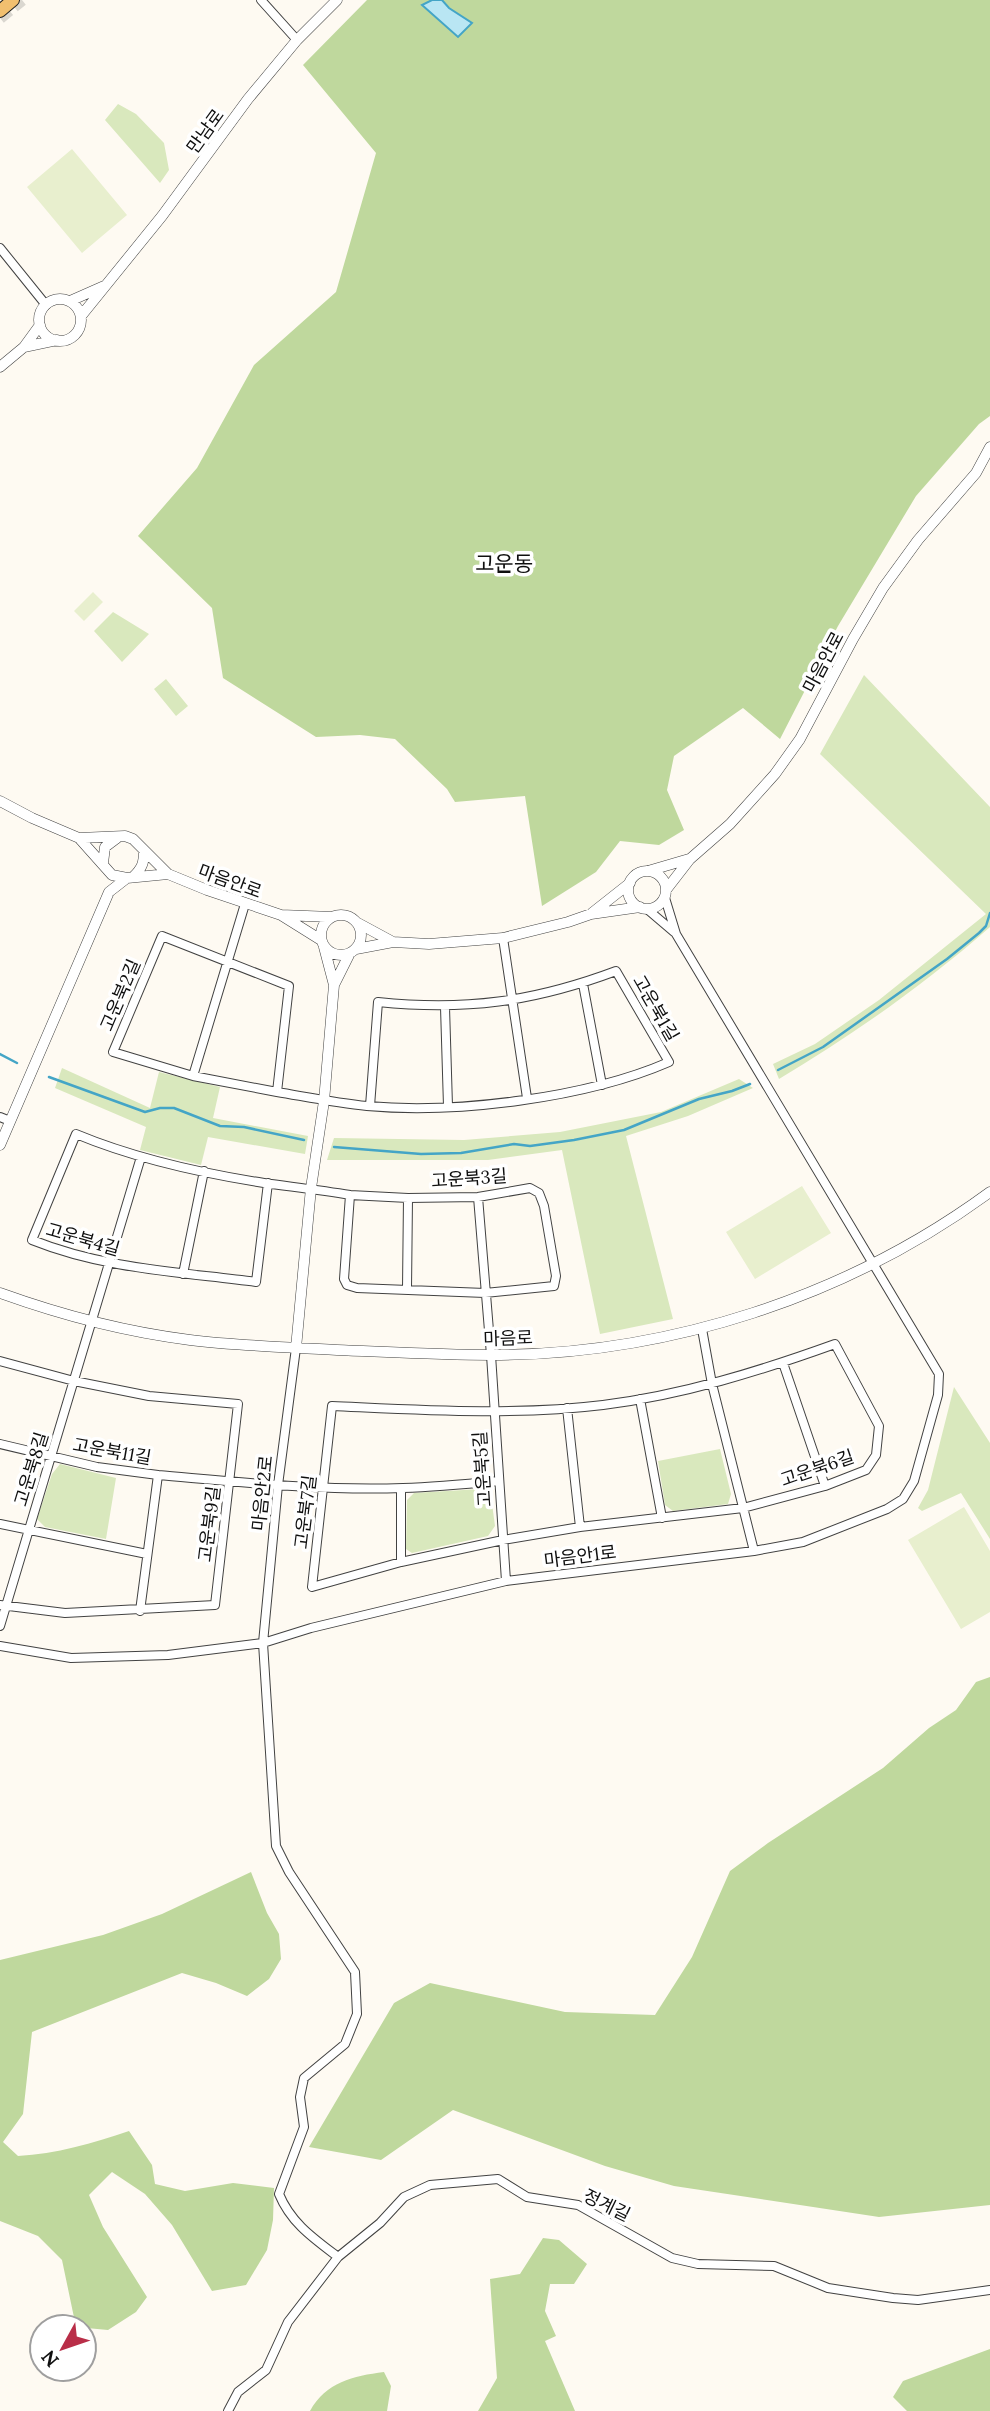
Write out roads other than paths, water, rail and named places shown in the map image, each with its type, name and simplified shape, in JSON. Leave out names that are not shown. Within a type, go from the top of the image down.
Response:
[{"type":"main road","points":[[0,11],[13,0]]},
{"type":"street","points":[[261,0],[297,40]]},
{"type":"street","name":"만남로","points":[[81,316],[162,216],[221,134],[297,40],[337,0]]},
{"type":"street","points":[[0,248],[46,304]]},
{"type":"street","points":[[70,301],[104,286]]},
{"type":"street","points":[[24,347],[70,338],[77,333],[81,316],[77,307],[70,301],[60,299],[46,304],[40,316],[40,325],[45,334],[57,340]]},
{"type":"street","points":[[0,367],[24,347],[40,325]]},
{"type":"street","points":[[976,473],[990,447]]},
{"type":"street","points":[[976,473],[990,466]]},
{"type":"street","name":"마음안로","points":[[690,859],[730,824],[775,774],[800,739],[883,588],[918,540],[976,473]]},
{"type":"street","points":[[0,801],[79,838],[133,839],[168,874]]},
{"type":"street","points":[[110,892],[105,867],[105,847],[117,837]]},
{"type":"street","points":[[79,838],[105,867],[119,878],[168,874]]},
{"type":"street","points":[[0,1145],[110,892],[141,870],[144,851]]},
{"type":"street","points":[[591,914],[637,874],[690,859]]},
{"type":"street","points":[[281,915],[333,954],[393,942],[429,944],[503,939],[591,914],[658,906],[690,859]]},
{"type":"street","points":[[648,871],[663,879],[676,934]]},
{"type":"street","name":"마음안로","points":[[168,874],[281,915]]},
{"type":"street","points":[[630,882],[631,900],[676,934]]},
{"type":"street","points":[[193,1076],[246,904]]},
{"type":"street","points":[[281,915],[344,916],[393,942]]},
{"type":"street","points":[[296,1348],[311,1188],[324,1101],[334,985],[321,929],[332,917]]},
{"type":"street","points":[[334,985],[361,938],[354,921]]},
{"type":"street","name":"마음안1로","points":[[0,1646],[71,1658],[168,1655],[263,1643],[311,1628],[506,1581],[754,1551],[803,1542],[887,1509],[903,1499],[914,1481],[938,1395],[939,1374],[676,934]]},
{"type":"street","name":"고운북2길","points":[[277,1092],[289,986],[162,936],[113,1052],[193,1076],[324,1101]]},
{"type":"street","points":[[503,939],[527,1098]]},
{"type":"street","name":"고운북1길","points":[[324,1101],[370,1106],[448,1106],[527,1098],[602,1085],[641,1074],[669,1062],[616,971],[583,984],[512,1000],[445,1007],[378,1002],[370,1106]]},
{"type":"street","points":[[583,984],[602,1085]]},
{"type":"street","points":[[445,1007],[448,1106]]},
{"type":"street","points":[[0,1116],[10,1121]]},
{"type":"street","name":"고운북4길","points":[[268,1183],[256,1282],[109,1264],[32,1240],[76,1134],[108,1148],[141,1157],[268,1183],[350,1195]]},
{"type":"street","name":"고운북8길","points":[[0,1626],[3,1606],[28,1532],[141,1157]]},
{"type":"street","points":[[183,1274],[204,1171]]},
{"type":"street","name":"고운북3길","points":[[530,1188],[539,1193],[544,1206],[556,1276],[554,1286],[485,1293],[357,1288],[347,1285],[344,1279],[350,1195],[408,1198],[478,1197],[530,1188]]},
{"type":"street","name":"마음로","points":[[0,1293],[92,1321],[190,1340],[296,1348],[491,1355],[622,1345],[702,1329],[854,1274],[916,1241],[990,1192]]},
{"type":"street","name":"고운북5길","points":[[478,1197],[506,1581]]},
{"type":"street","points":[[407,1289],[408,1198]]},
{"type":"street","points":[[702,1329],[712,1384],[754,1551]]},
{"type":"street","name":"고운북6길","points":[[494,1412],[567,1408],[640,1399],[712,1384],[835,1345],[879,1426],[876,1455],[866,1470],[825,1486],[743,1508],[580,1527],[503,1540]]},
{"type":"street","name":"마음안2로","points":[[296,1348],[278,1485],[263,1643],[276,1846],[289,1872],[355,1972],[357,2014],[345,2044],[304,2078],[300,2096],[304,2127],[279,2194],[287,2213],[338,2257]]},
{"type":"street","points":[[0,1361],[74,1381]]},
{"type":"street","points":[[783,1363],[825,1486]]},
{"type":"street","name":"고운북9길","points":[[3,1606],[65,1613],[215,1605],[238,1404],[149,1396],[74,1381]]},
{"type":"street","points":[[640,1399],[662,1517]]},
{"type":"street","name":"고운북7길","points":[[494,1412],[332,1406],[312,1587],[401,1562],[503,1540]]},
{"type":"street","points":[[567,1408],[580,1527]]},
{"type":"street","name":"고운북11길","points":[[0,1444],[97,1467],[158,1475],[140,1611]]},
{"type":"street","points":[[158,1475],[278,1485],[401,1489],[498,1481]]},
{"type":"street","points":[[401,1489],[401,1562]]},
{"type":"street","points":[[0,1524],[28,1532],[147,1554]]},
{"type":"street","name":"정계길","points":[[228,2411],[238,2392],[266,2370],[288,2322],[338,2257],[380,2223],[404,2197],[430,2185],[498,2179],[527,2197],[578,2206],[672,2258],[698,2264],[774,2266],[828,2288],[893,2298],[918,2300],[990,2290]]},
{"type":"water","points":[[432,0],[442,0],[472,23],[458,37],[422,5]]},
{"type":"waterway","points":[[778,1070],[823,1047],[947,959],[986,926],[990,913]]},
{"type":"waterway","points":[[0,1054],[17,1063]]},
{"type":"waterway","points":[[49,1077],[145,1112],[174,1108],[220,1126],[244,1127],[304,1140]]},
{"type":"waterway","points":[[334,1147],[421,1154],[461,1153],[514,1144],[530,1146],[574,1140],[624,1130],[699,1099],[750,1084]]},
{"type":"tunnel","points":[[0,18],[22,0]]},
{"type":"district","name":"고운동","points":[[504,563]]}]
